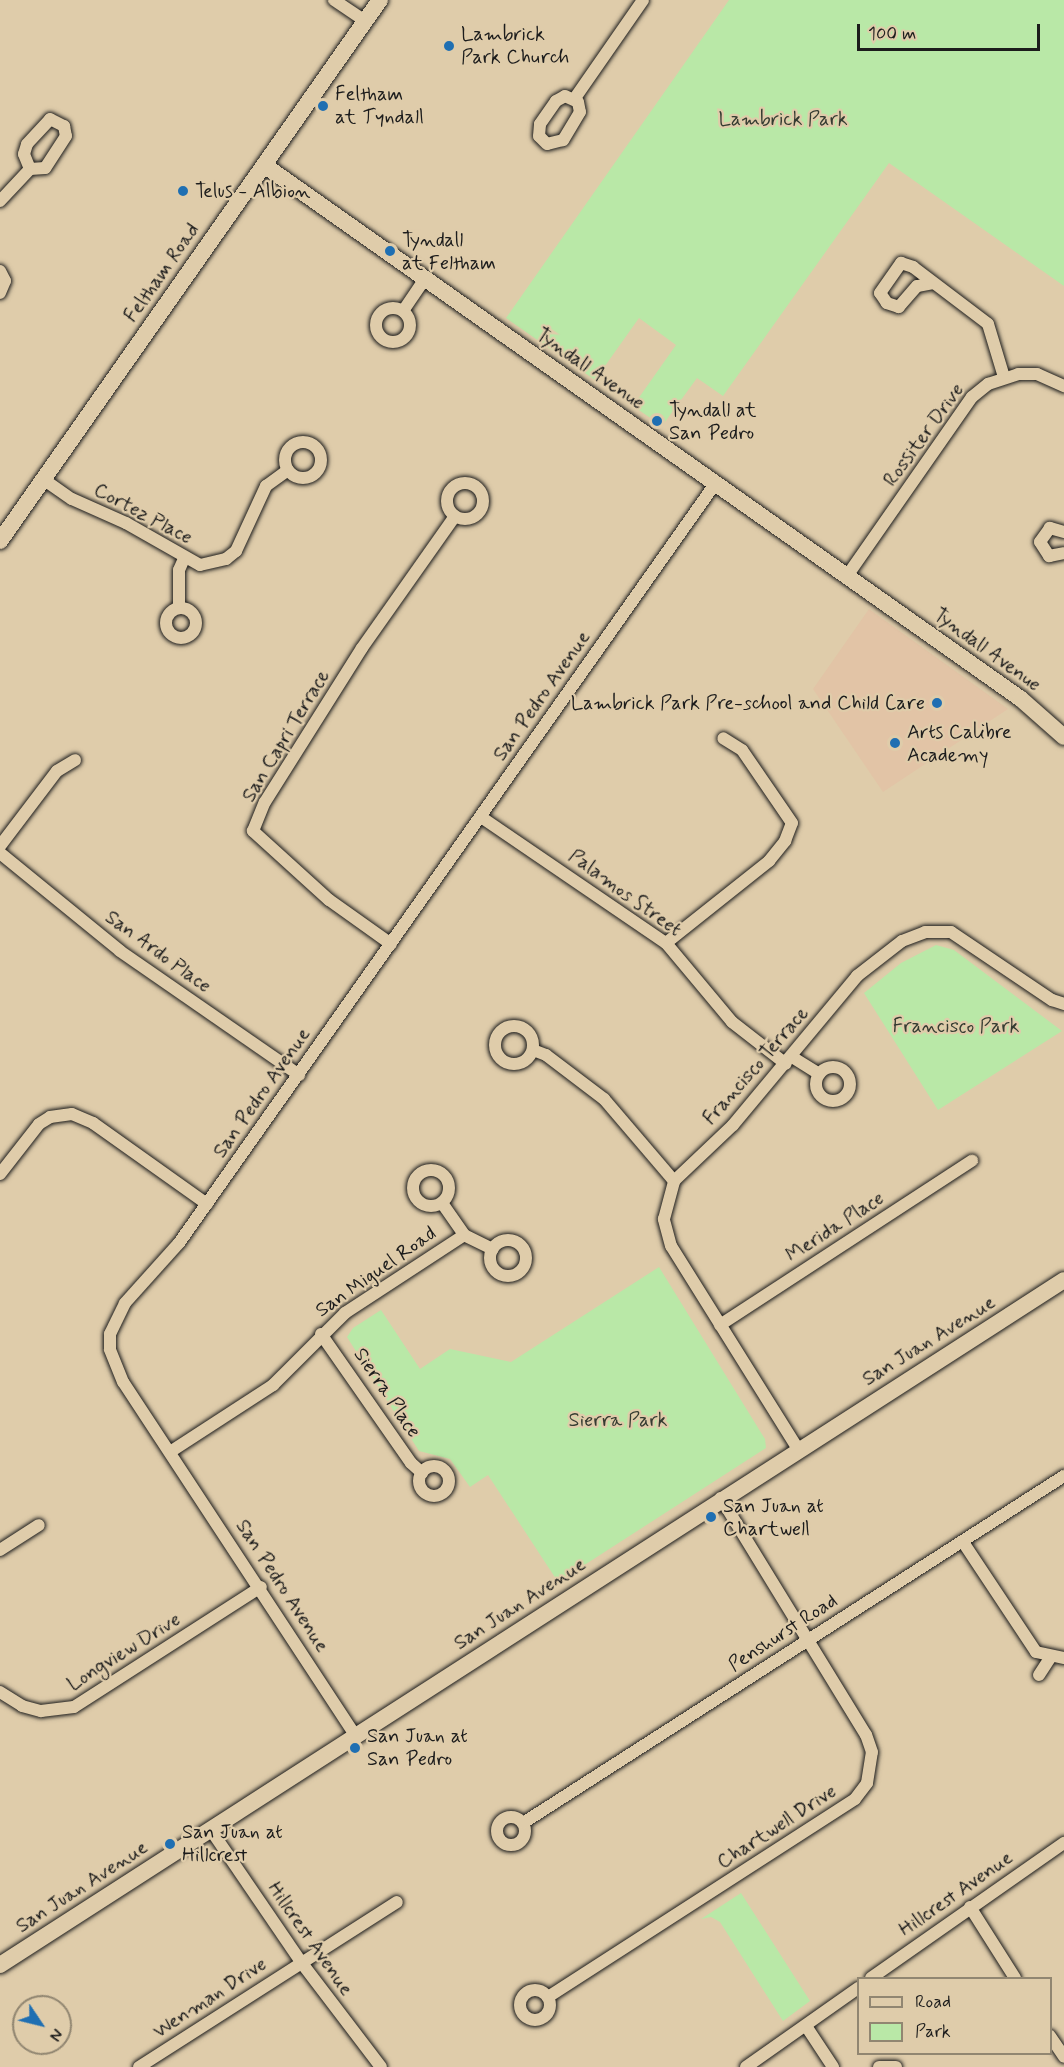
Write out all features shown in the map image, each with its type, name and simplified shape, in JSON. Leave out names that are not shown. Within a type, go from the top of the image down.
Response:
[{"type":"street","points":[[334,0],[365,21]]},
{"type":"street","name":"Feltham Road","points":[[0,540],[380,0]]},
{"type":"street","points":[[575,98],[643,0]]},
{"type":"street","name":"Tyndall Avenue","points":[[264,165],[426,277],[1021,699],[1064,736]]},
{"type":"street","points":[[0,201],[30,169]]},
{"type":"street","points":[[0,271],[5,280],[0,293]]},
{"type":"street","points":[[403,311],[426,277]]},
{"type":"street","points":[[933,283],[988,324],[1004,377]]},
{"type":"street","name":"Rossiter Drive","points":[[847,576],[972,397],[1004,377],[1036,374],[1064,386]]},
{"type":"street","name":"Cortez Place","points":[[43,479],[72,499],[126,523],[184,559],[200,565],[213,564],[236,551],[266,486],[288,470]]},
{"type":"street","name":"San Pedro Avenue","points":[[355,1735],[261,1587],[116,1368],[110,1334],[125,1303],[160,1266],[207,1204],[715,484]]},
{"type":"street","name":"San Capri Terrace","points":[[391,944],[329,900],[253,831],[266,802],[362,648],[455,516]]},
{"type":"street","points":[[1064,531],[1046,530],[1040,542],[1049,556],[1064,553]]},
{"type":"street","points":[[179,608],[179,570],[184,559]]},
{"type":"street","points":[[666,943],[769,861],[785,841],[792,823],[742,750],[723,738]]},
{"type":"street","points":[[0,846],[57,771],[75,760]]},
{"type":"street","name":"Palamos Street","points":[[481,817],[666,943],[732,1022],[789,1060],[819,1074]]},
{"type":"street","name":"San Ardo Place","points":[[0,853],[120,951],[299,1075]]},
{"type":"street","name":"Francisco Terrace","points":[[798,1449],[665,1233],[665,1204],[674,1181],[734,1125],[857,976],[902,941],[925,932],[951,932],[1052,1000],[1064,1004]]},
{"type":"street","points":[[533,1050],[583,1081],[604,1099],[674,1181]]},
{"type":"street","points":[[0,1174],[39,1124],[50,1117],[72,1114],[93,1124],[207,1204]]},
{"type":"street","name":"Merida Place","points":[[720,1325],[972,1161]]},
{"type":"street","points":[[442,1203],[464,1234],[493,1249]]},
{"type":"street","name":"San Miguel Road","points":[[170,1452],[273,1385],[321,1334],[345,1313],[464,1234]]},
{"type":"street","name":"San Juan Avenue","points":[[0,1965],[721,1498],[1064,1280]]},
{"type":"street","name":"Sierra Place","points":[[321,1334],[411,1463],[422,1473]]},
{"type":"street","name":"Penshurst Road","points":[[523,1823],[1064,1476]]},
{"type":"street","name":"Chartwell Drive","points":[[549,1997],[855,1800],[867,1783],[872,1752],[866,1735],[721,1498]]},
{"type":"street","points":[[0,1550],[39,1525]]},
{"type":"street","points":[[963,1542],[1036,1652],[1050,1658],[1064,1658]]},
{"type":"street","name":"Longview Drive","points":[[2,1699],[41,1711],[74,1707],[261,1587]]},
{"type":"street","points":[[1039,1675],[1050,1658]]},
{"type":"street","name":"Hillcrest Avenue","points":[[211,1830],[301,1962],[381,2067]]},
{"type":"street","name":"Hillcrest Avenue","points":[[872,1977],[1064,1843]]},
{"type":"street","name":"Wenman Drive","points":[[139,2067],[397,1902]]},
{"type":"street","points":[[970,1907],[1014,1977]]},
{"type":"street","points":[[746,2067],[857,1989]]},
{"type":"street","points":[[806,2026],[833,2067]]},
{"type":"street","points":[[1052,2039],[1064,2057]]},
{"type":"street","points":[[879,2067],[896,2067]]},
{"type":"shaded area","points":[[869,609],[1008,709],[883,792],[813,689]]},
{"type":"green space","name":"Lambrick Park","points":[[729,0],[1064,0],[1064,286],[889,163],[723,396],[697,378],[662,426],[633,406],[676,345],[639,318],[595,380],[506,318]]},
{"type":"green space","name":"Francisco Park","points":[[936,945],[954,950],[1062,1031],[938,1110],[864,993],[901,963]]},
{"type":"green space","name":"Sierra Park","points":[[659,1267],[765,1439],[766,1448],[558,1582],[488,1475],[470,1487],[450,1459],[419,1451],[347,1337],[353,1328],[381,1310],[420,1369],[450,1349],[511,1362]]},
{"type":"green space","points":[[741,1893],[810,2001],[783,2021],[720,1922],[711,1917],[701,1919]]},
{"type":"place","name":"Lambrick Park Church","points":[[449,46]]},
{"type":"place","name":"Feltham at Tyndall","points":[[323,106]]},
{"type":"place","name":"Telus - Albion","points":[[183,191]]},
{"type":"place","name":"Tyndall at Feltham","points":[[390,251]]},
{"type":"place","name":"Tyndall at San Pedro","points":[[657,421]]},
{"type":"place","name":"Lambrick Park Pre-school and Child Care","points":[[937,703]]},
{"type":"place","name":"Arts Calibre Academy","points":[[895,743]]},
{"type":"place","name":"San Juan at Chartwell","points":[[711,1517]]},
{"type":"place","name":"San Juan at San Pedro","points":[[355,1748]]},
{"type":"place","name":"San Juan at Hillcrest","points":[[170,1844]]}]
